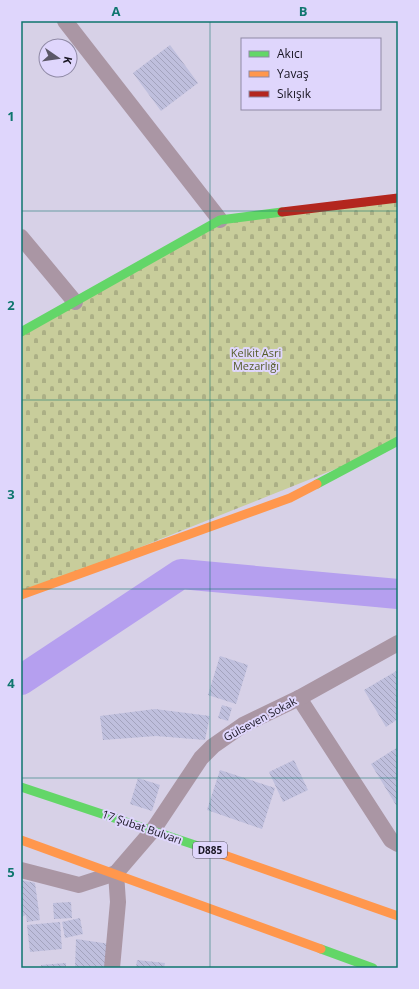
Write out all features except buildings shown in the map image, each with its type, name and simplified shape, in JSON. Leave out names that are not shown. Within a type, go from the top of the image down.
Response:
[{"type":"main road","points":[[21,332],[220,220],[398,198]]},
{"type":"main road","points":[[21,595],[290,498],[394,444],[398,440]]},
{"type":"main road","name":"17 Şubat Bulvarı","points":[[21,787],[154,830],[398,916]]},
{"type":"main road","points":[[21,840],[116,873],[373,968]]},
{"type":"street","points":[[65,21],[220,220]]},
{"type":"street","points":[[21,237],[75,302]]},
{"type":"street","name":"Gülseven Sokak","points":[[116,873],[154,830],[201,758],[213,746],[243,725],[299,698],[398,643]]},
{"type":"street","points":[[299,698],[391,840],[398,844]]},
{"type":"street","points":[[21,870],[79,885],[116,873],[118,902],[112,968]]},
{"type":"green space","name":"Kelkit Asri Mezarlığı","points":[[398,198],[398,444],[21,595],[21,332],[220,220]]},
{"type":"waterway","points":[[21,680],[181,574],[398,594]]},
{"type":"traffic: fast","points":[[21,332],[220,220],[282,212]]},
{"type":"traffic: fast","points":[[317,484],[398,441]]},
{"type":"traffic: fast","points":[[21,787],[210,850]]},
{"type":"traffic: fast","points":[[321,949],[373,968]]},
{"type":"traffic: slow","points":[[21,595],[290,498],[317,484]]},
{"type":"traffic: slow","points":[[21,840],[321,949]]},
{"type":"traffic: slow","points":[[210,850],[398,916]]},
{"type":"traffic: jam","points":[[282,212],[398,198]]}]
